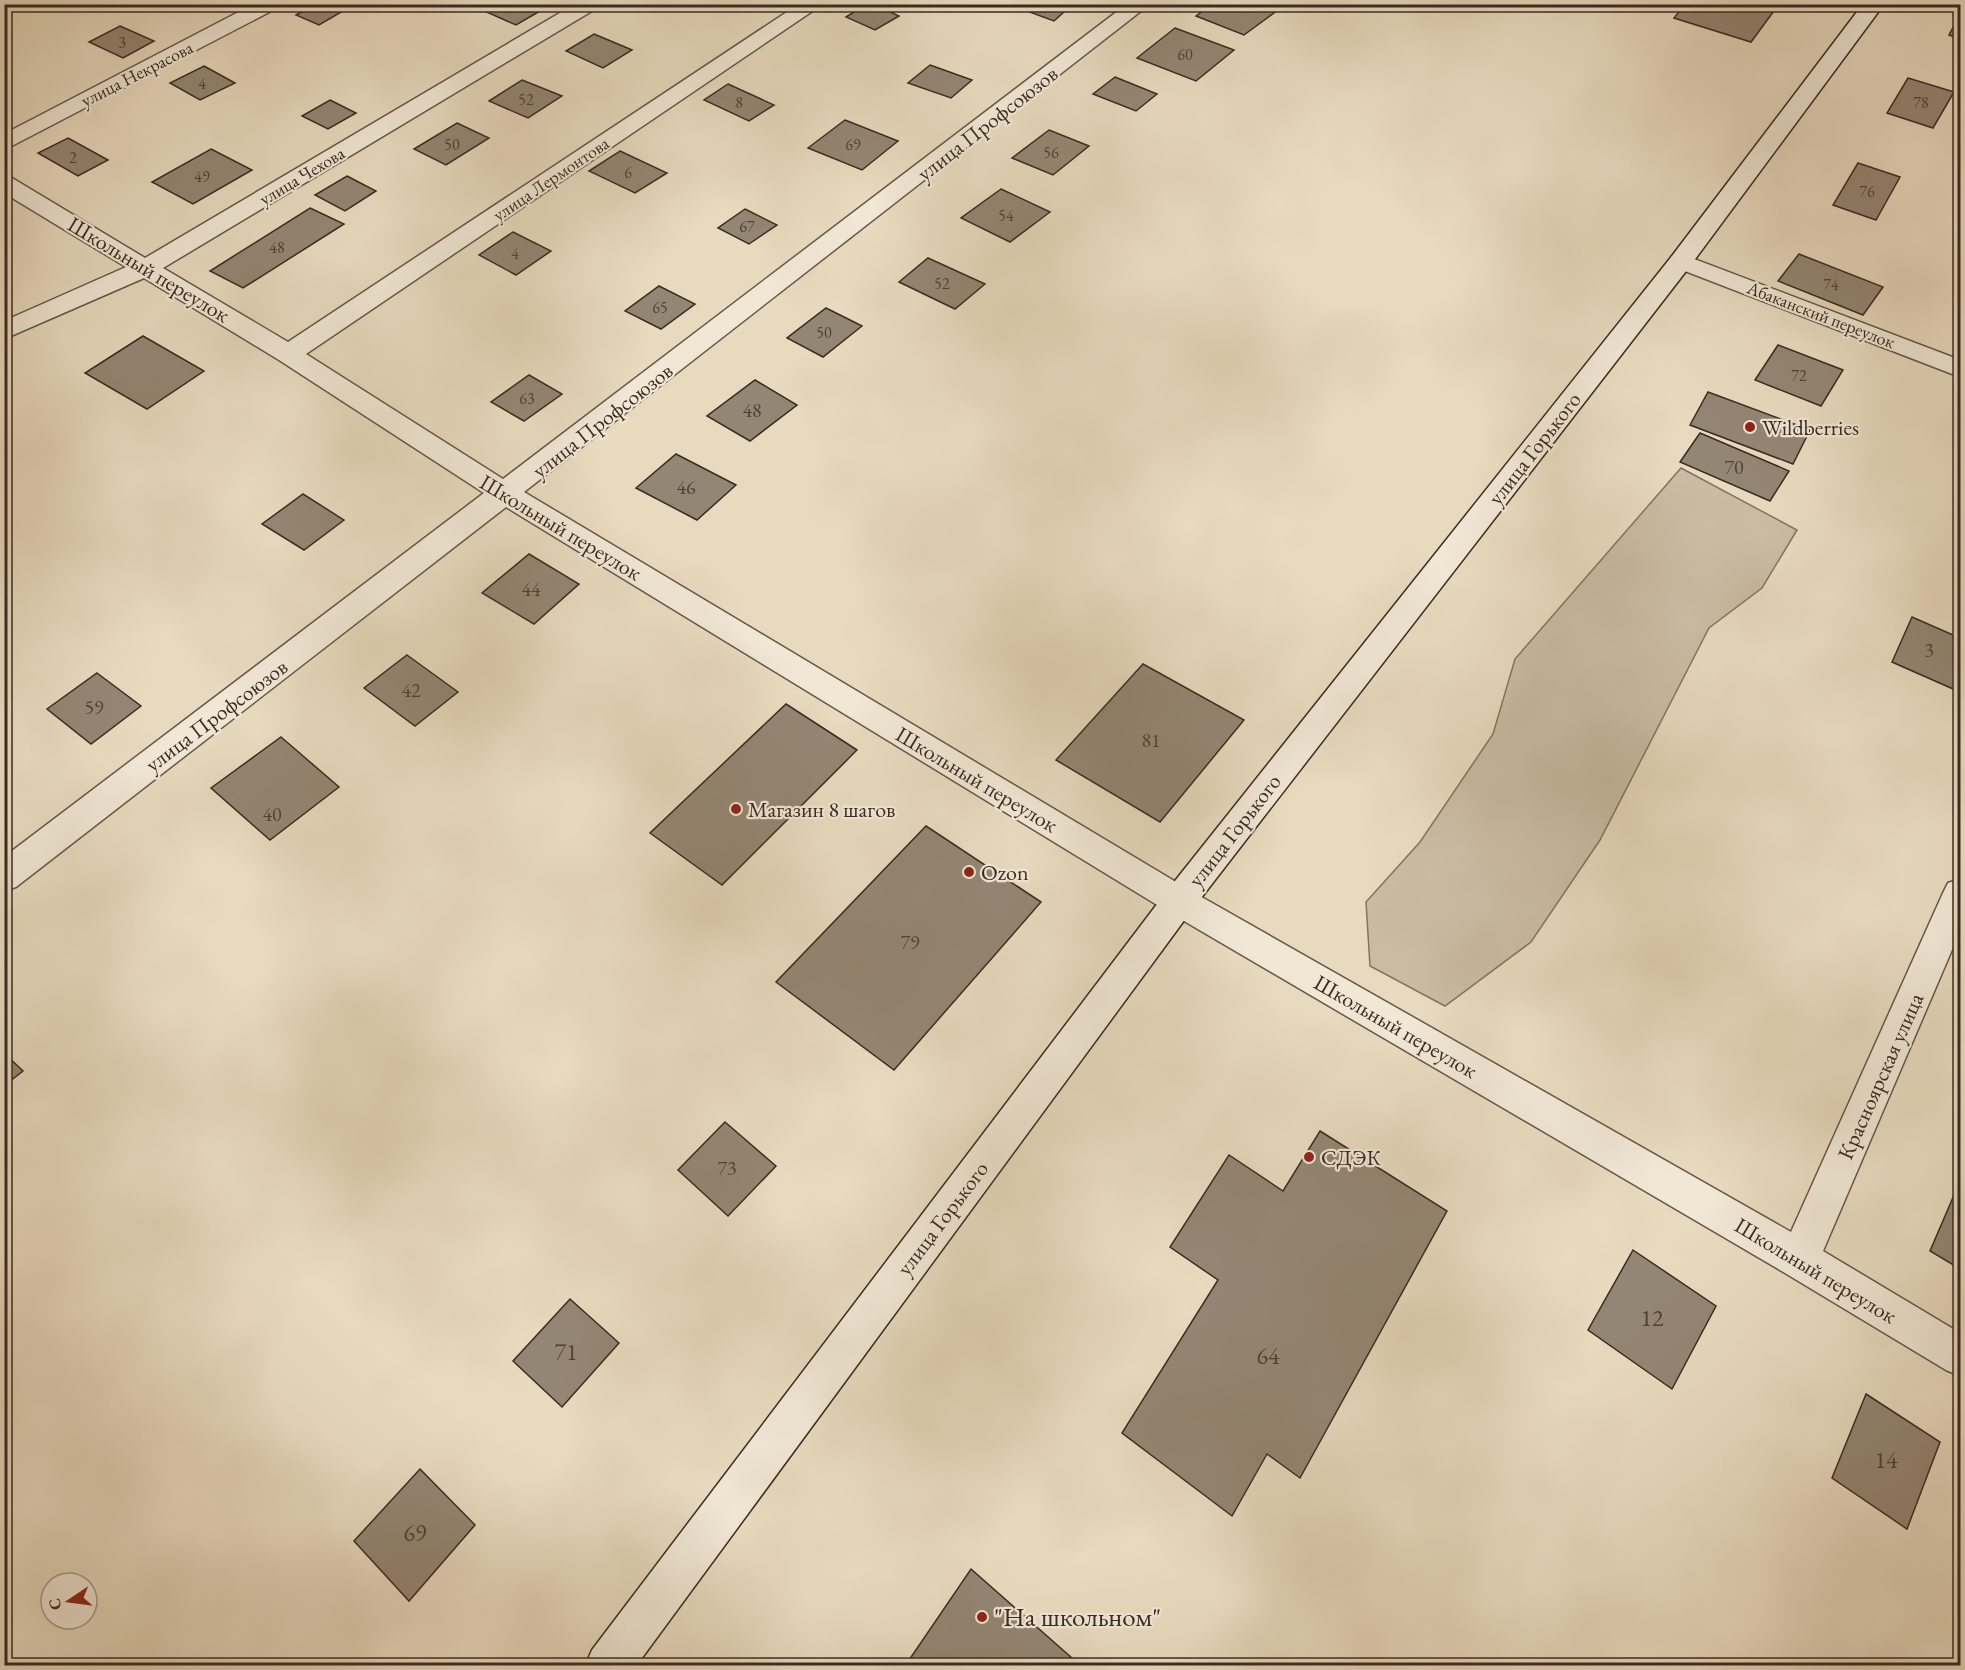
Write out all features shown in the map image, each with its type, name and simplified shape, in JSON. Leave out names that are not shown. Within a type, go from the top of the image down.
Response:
[{"type":"street","name":"улица Некрасова","points":[[4,142],[270,4]]},
{"type":"street","name":"улица Чехова","points":[[4,331],[147,267],[590,4]]},
{"type":"street","name":"улица Лермонтова","points":[[288,354],[813,4]]},
{"type":"street","name":"улица Профсоюзов","points":[[4,877],[506,494],[1140,4]]},
{"type":"street","name":"улица Горького","points":[[608,1665],[1179,901],[1681,261],[1874,4]]},
{"type":"street","name":"Школьный переулок","points":[[4,183],[147,267],[288,354],[506,494],[1179,901],[1799,1259],[1960,1356]]},
{"type":"street","name":"Абаканский переулок","points":[[1681,261],[1960,369]]},
{"type":"street","name":"Красноярская улица","points":[[1799,1259],[1960,893]]},
{"type":"shaded area","points":[[1681,468],[1797,530],[1762,588],[1709,628],[1600,840],[1531,942],[1445,1006],[1370,966],[1366,902],[1420,842],[1493,734],[1515,659]]},
{"type":"building","points":[[20,4],[46,4],[34,11]]},
{"type":"building","points":[[316,4],[355,4],[319,25],[296,15]]},
{"type":"building","points":[[492,4],[540,4],[547,7],[516,25],[482,10]]},
{"type":"building","points":[[867,4],[873,4],[899,16],[875,30],[846,17]]},
{"type":"building","points":[[1008,4],[1073,4],[1054,21]]},
{"type":"building","points":[[1212,4],[1265,4],[1278,10],[1244,35],[1196,16]]},
{"type":"building","points":[[1685,4],[1779,4],[1751,42],[1674,18]]},
{"type":"building","points":[[1960,14],[1960,39],[1949,35]]},
{"type":"building","points":[[120,26],[154,41],[123,58],[89,42]]},
{"type":"building","points":[[1175,28],[1234,50],[1196,81],[1137,58]]},
{"type":"building","points":[[594,34],[632,50],[603,68],[566,51]]},
{"type":"building","points":[[930,65],[972,80],[951,98],[908,83]]},
{"type":"building","points":[[204,66],[235,83],[200,100],[170,83]]},
{"type":"building","points":[[1115,77],[1157,94],[1136,111],[1093,94]]},
{"type":"building","points":[[1908,78],[1954,92],[1933,128],[1887,113]]},
{"type":"building","points":[[522,80],[562,96],[528,118],[489,101]]},
{"type":"building","points":[[728,84],[774,105],[749,121],[704,100]]},
{"type":"building","points":[[330,100],[356,113],[328,129],[302,116]]},
{"type":"building","points":[[845,120],[898,141],[862,170],[808,148]]},
{"type":"building","points":[[457,123],[489,138],[446,165],[414,149]]},
{"type":"building","points":[[1049,130],[1089,146],[1053,175],[1012,158]]},
{"type":"building","points":[[68,138],[108,160],[78,176],[38,153]]},
{"type":"building","points":[[211,149],[252,170],[193,204],[152,182]]},
{"type":"building","points":[[620,151],[667,173],[635,193],[589,171]]},
{"type":"building","points":[[1858,163],[1900,177],[1876,220],[1833,205]]},
{"type":"building","points":[[347,176],[376,191],[345,211],[315,195]]},
{"type":"building","points":[[1001,189],[1050,212],[1010,242],[961,218]]},
{"type":"building","points":[[310,208],[344,224],[243,288],[210,271]]},
{"type":"building","points":[[745,209],[777,225],[749,244],[718,228]]},
{"type":"building","points":[[513,232],[551,251],[516,275],[479,255]]},
{"type":"building","points":[[1799,254],[1883,287],[1863,315],[1778,281]]},
{"type":"building","points":[[928,258],[985,284],[955,309],[899,282]]},
{"type":"building","points":[[659,286],[695,304],[661,329],[625,311]]},
{"type":"building","points":[[826,308],[862,326],[823,357],[787,338]]},
{"type":"building","points":[[143,336],[204,371],[147,409],[85,373]]},
{"type":"building","points":[[1778,345],[1843,370],[1821,406],[1755,380]]},
{"type":"building","points":[[529,375],[562,394],[524,421],[491,402]]},
{"type":"building","points":[[755,380],[797,405],[750,441],[707,416]]},
{"type":"building","name":"Wildberries","points":[[1708,392],[1810,430],[1793,464],[1690,425]]},
{"type":"building","points":[[1700,433],[1789,471],[1770,501],[1680,462]]},
{"type":"building","points":[[676,454],[736,485],[697,520],[636,488]]},
{"type":"building","points":[[303,494],[344,520],[304,550],[262,524]]},
{"type":"building","points":[[529,554],[579,584],[534,624],[482,593]]},
{"type":"building","points":[[1912,617],[1960,638],[1960,692],[1892,662]]},
{"type":"building","points":[[407,655],[458,692],[415,726],[364,688]]},
{"type":"building","points":[[1143,664],[1244,720],[1160,822],[1056,760]]},
{"type":"building","points":[[97,673],[141,706],[91,744],[47,709]]},
{"type":"building","name":"Магазин 8 шагов","points":[[786,704],[857,750],[722,885],[650,833]]},
{"type":"building","points":[[281,737],[339,787],[270,840],[211,788]]},
{"type":"building","name":"Магазин 8 шагов","points":[[926,826],[1041,902],[894,1070],[776,982]]},
{"type":"building","points":[[4,1053],[23,1071],[4,1086]]},
{"type":"building","points":[[725,1122],[776,1166],[728,1216],[678,1170]]},
{"type":"building","points":[[1320,1131],[1447,1211],[1300,1478],[1267,1454],[1232,1516],[1122,1433],[1218,1280],[1170,1247],[1229,1155],[1283,1191]]},
{"type":"building","points":[[1957,1188],[1960,1190],[1960,1269],[1930,1251]]},
{"type":"building","points":[[1633,1250],[1716,1306],[1672,1389],[1588,1330]]},
{"type":"building","points":[[570,1299],[619,1343],[562,1407],[513,1361]]},
{"type":"building","points":[[1866,1394],[1940,1442],[1907,1529],[1832,1478]]},
{"type":"building","points":[[420,1469],[475,1525],[409,1601],[354,1541]]},
{"type":"building","name":"\"На школьном\"","points":[[971,1569],[1081,1666],[905,1666]]},
{"type":"place","name":"Wildberries","points":[[1750,427]]},
{"type":"place","name":"Магазин 8 шагов","points":[[736,809]]},
{"type":"place","name":"Ozon","points":[[969,872]]},
{"type":"place","name":"СДЭК","points":[[1309,1157]]},
{"type":"place","name":"\"На школьном\"","points":[[982,1617]]}]
